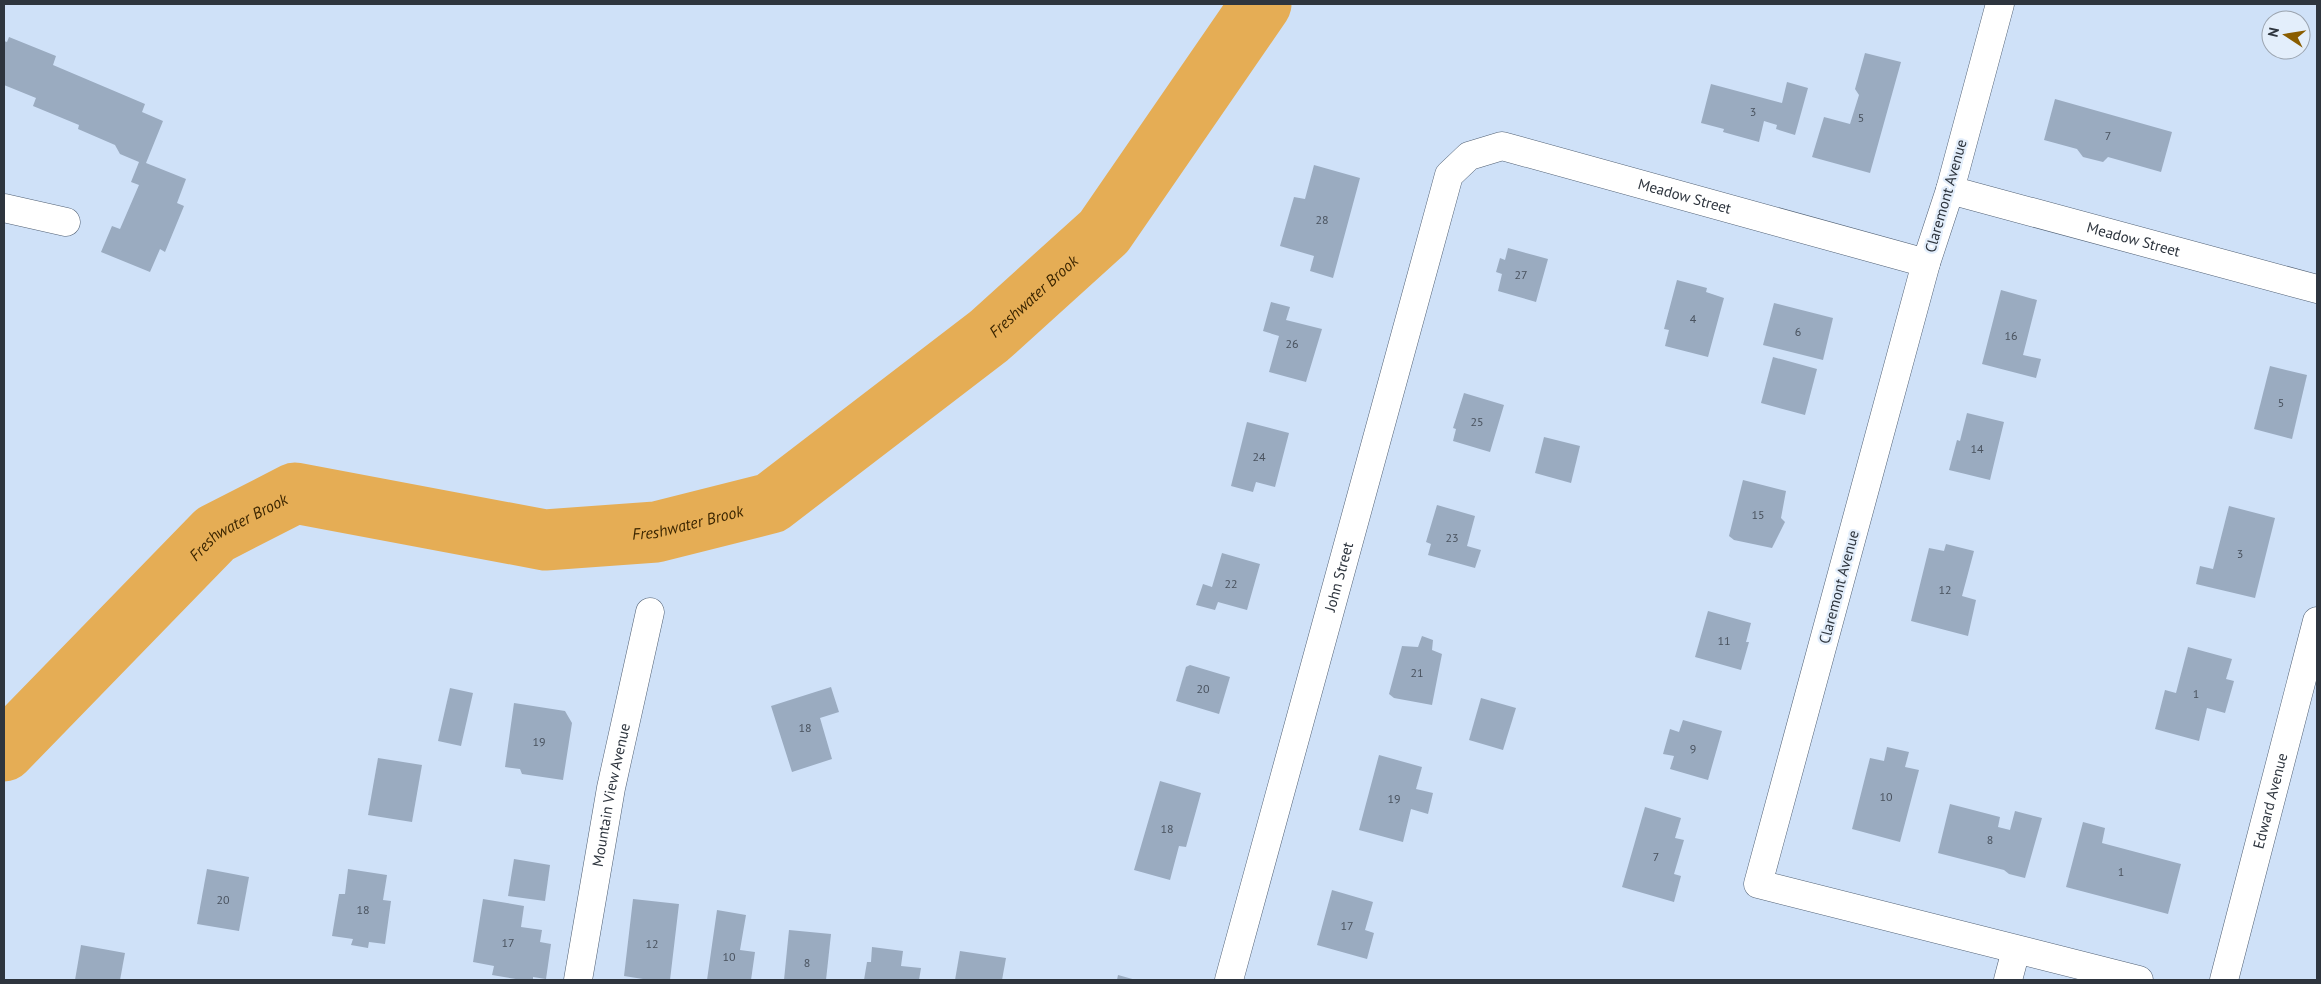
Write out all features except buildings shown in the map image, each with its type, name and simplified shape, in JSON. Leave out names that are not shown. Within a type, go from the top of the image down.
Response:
[{"type":"street","name":"Claremont Avenue","points":[[2000,4],[1950,190],[1926,264],[1758,884],[2016,950]]},
{"type":"street","name":"Meadow Street","points":[[1449,174],[1469,156],[1502,146],[1926,264]]},
{"type":"street","name":"John Street","points":[[1229,980],[1449,174]]},
{"type":"street","name":"Meadow Street","points":[[1950,190],[2317,290]]},
{"type":"street","points":[[4,208],[66,222]]},
{"type":"street","name":"Mountain View Avenue","points":[[578,980],[611,788],[650,612]]},
{"type":"street","name":"Edward Avenue","points":[[2224,980],[2317,621]]},
{"type":"street","points":[[2008,980],[2016,950],[2139,980]]},
{"type":"waterway","name":"Freshwater Brook","points":[[4,751],[215,534],[295,493],[545,540],[656,532],[771,503],[989,336],[1104,232],[1261,4]]}]
